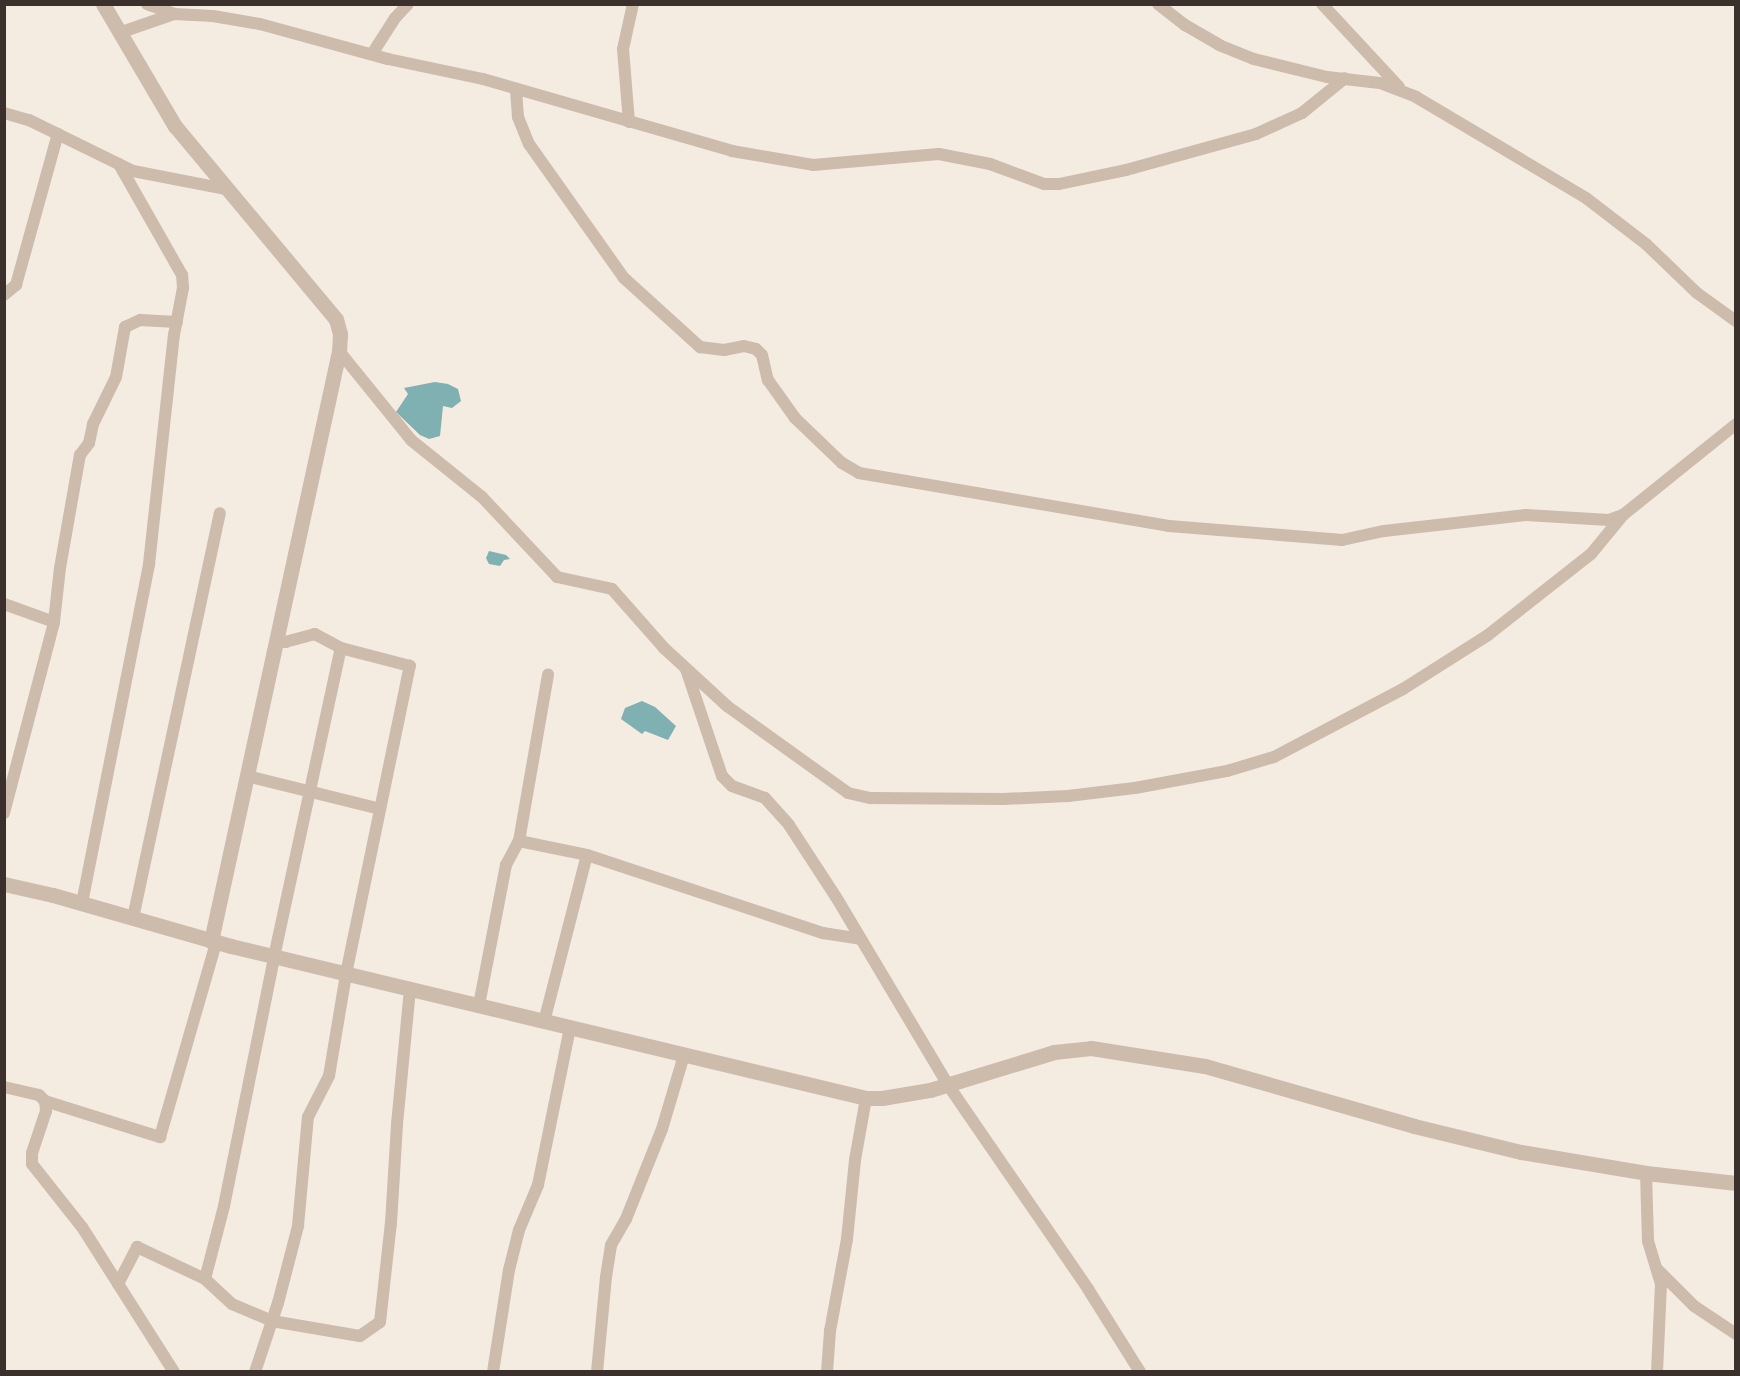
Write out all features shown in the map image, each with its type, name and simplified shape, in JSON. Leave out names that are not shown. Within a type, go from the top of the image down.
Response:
[{"type":"street","points":[[4,1087],[31,1092],[45,1101],[160,1137],[213,942],[339,351],[340,334],[336,319],[226,189],[166,113],[103,4]]},
{"type":"street","points":[[147,4],[174,14],[213,16],[260,24],[516,89],[732,152],[789,163],[837,164],[939,154],[990,164],[1027,179],[1059,184],[1126,170],[1264,131],[1302,113],[1345,78]]},
{"type":"street","points":[[372,54],[395,18],[408,4]]},
{"type":"street","points":[[629,122],[623,49],[633,4]]},
{"type":"street","points":[[1158,4],[1185,25],[1219,45],[1293,70],[1380,83],[1402,90],[1586,198],[1646,244],[1696,293],[1736,321]]},
{"type":"street","points":[[1322,4],[1402,90]]},
{"type":"street","points":[[119,33],[174,14]]},
{"type":"street","points":[[516,89],[518,117],[529,144],[624,278],[700,347],[724,350],[744,346],[756,349],[762,355],[768,380],[795,418],[842,463],[860,473],[1169,526],[1315,539],[1342,540],[1384,531],[1499,517],[1555,515],[1597,521],[1623,515]]},
{"type":"street","points":[[4,113],[29,120],[134,171],[226,189]]},
{"type":"street","points":[[4,295],[16,285],[58,134]]},
{"type":"street","points":[[82,903],[149,564],[177,322],[182,302],[182,275],[119,164]]},
{"type":"street","points":[[4,813],[54,622],[60,568],[80,455],[89,442],[93,424],[116,377],[125,327],[140,320],[177,322]]},
{"type":"street","points":[[339,351],[411,440],[482,496],[557,577],[612,589],[685,668],[727,706],[848,793],[870,798],[1003,799],[1068,796],[1135,788],[1227,771],[1274,757],[1403,689],[1488,634],[1567,576],[1591,554],[1623,515],[1736,424]]},
{"type":"street","points":[[133,918],[220,513]]},
{"type":"street","points":[[4,604],[54,622]]},
{"type":"street","points":[[255,1371],[272,1321],[298,1226],[308,1117],[329,1076],[346,974],[410,666],[341,648],[315,634],[286,642],[276,641]]},
{"type":"street","points":[[205,1279],[224,1206],[274,957],[341,648]]},
{"type":"street","points":[[685,668],[722,776],[732,786],[765,798],[778,809],[808,851],[948,1085],[1088,1289],[1140,1371]]},
{"type":"street","points":[[478,1005],[506,865],[519,841],[548,674]]},
{"type":"street","points":[[247,776],[380,809]]},
{"type":"street","points":[[519,841],[587,855],[816,931],[861,939]]},
{"type":"street","points":[[544,1022],[587,855]]},
{"type":"street","points":[[4,884],[82,903],[213,942],[866,1098],[882,1098],[948,1085],[1054,1052],[1091,1048],[1205,1066],[1467,1140],[1521,1152],[1646,1173],[1736,1183]]},
{"type":"street","points":[[118,1284],[137,1247],[205,1279],[232,1304],[272,1321],[360,1336],[380,1322],[391,1223],[397,1124],[410,988]]},
{"type":"street","points":[[494,1371],[509,1270],[519,1230],[538,1185],[570,1028]]},
{"type":"street","points":[[597,1371],[611,1245],[626,1219],[662,1129],[684,1055]]},
{"type":"street","points":[[827,1371],[830,1331],[847,1239],[852,1182],[866,1098]]},
{"type":"street","points":[[45,1101],[46,1111],[32,1153],[32,1164],[82,1227],[174,1371]]},
{"type":"street","points":[[1646,1173],[1648,1241],[1661,1291],[1657,1371]]},
{"type":"street","points":[[1655,1267],[1694,1306],[1736,1334]]},
{"type":"water","points":[[435,382],[448,384],[458,389],[461,401],[452,408],[443,406],[440,436],[429,439],[420,435],[396,412],[408,394],[404,388]]},
{"type":"water","points":[[489,551],[506,555],[510,559],[504,560],[500,566],[489,564],[486,558]]},
{"type":"water","points":[[642,701],[655,707],[676,726],[668,740],[645,731],[642,734],[621,719],[625,708]]}]
